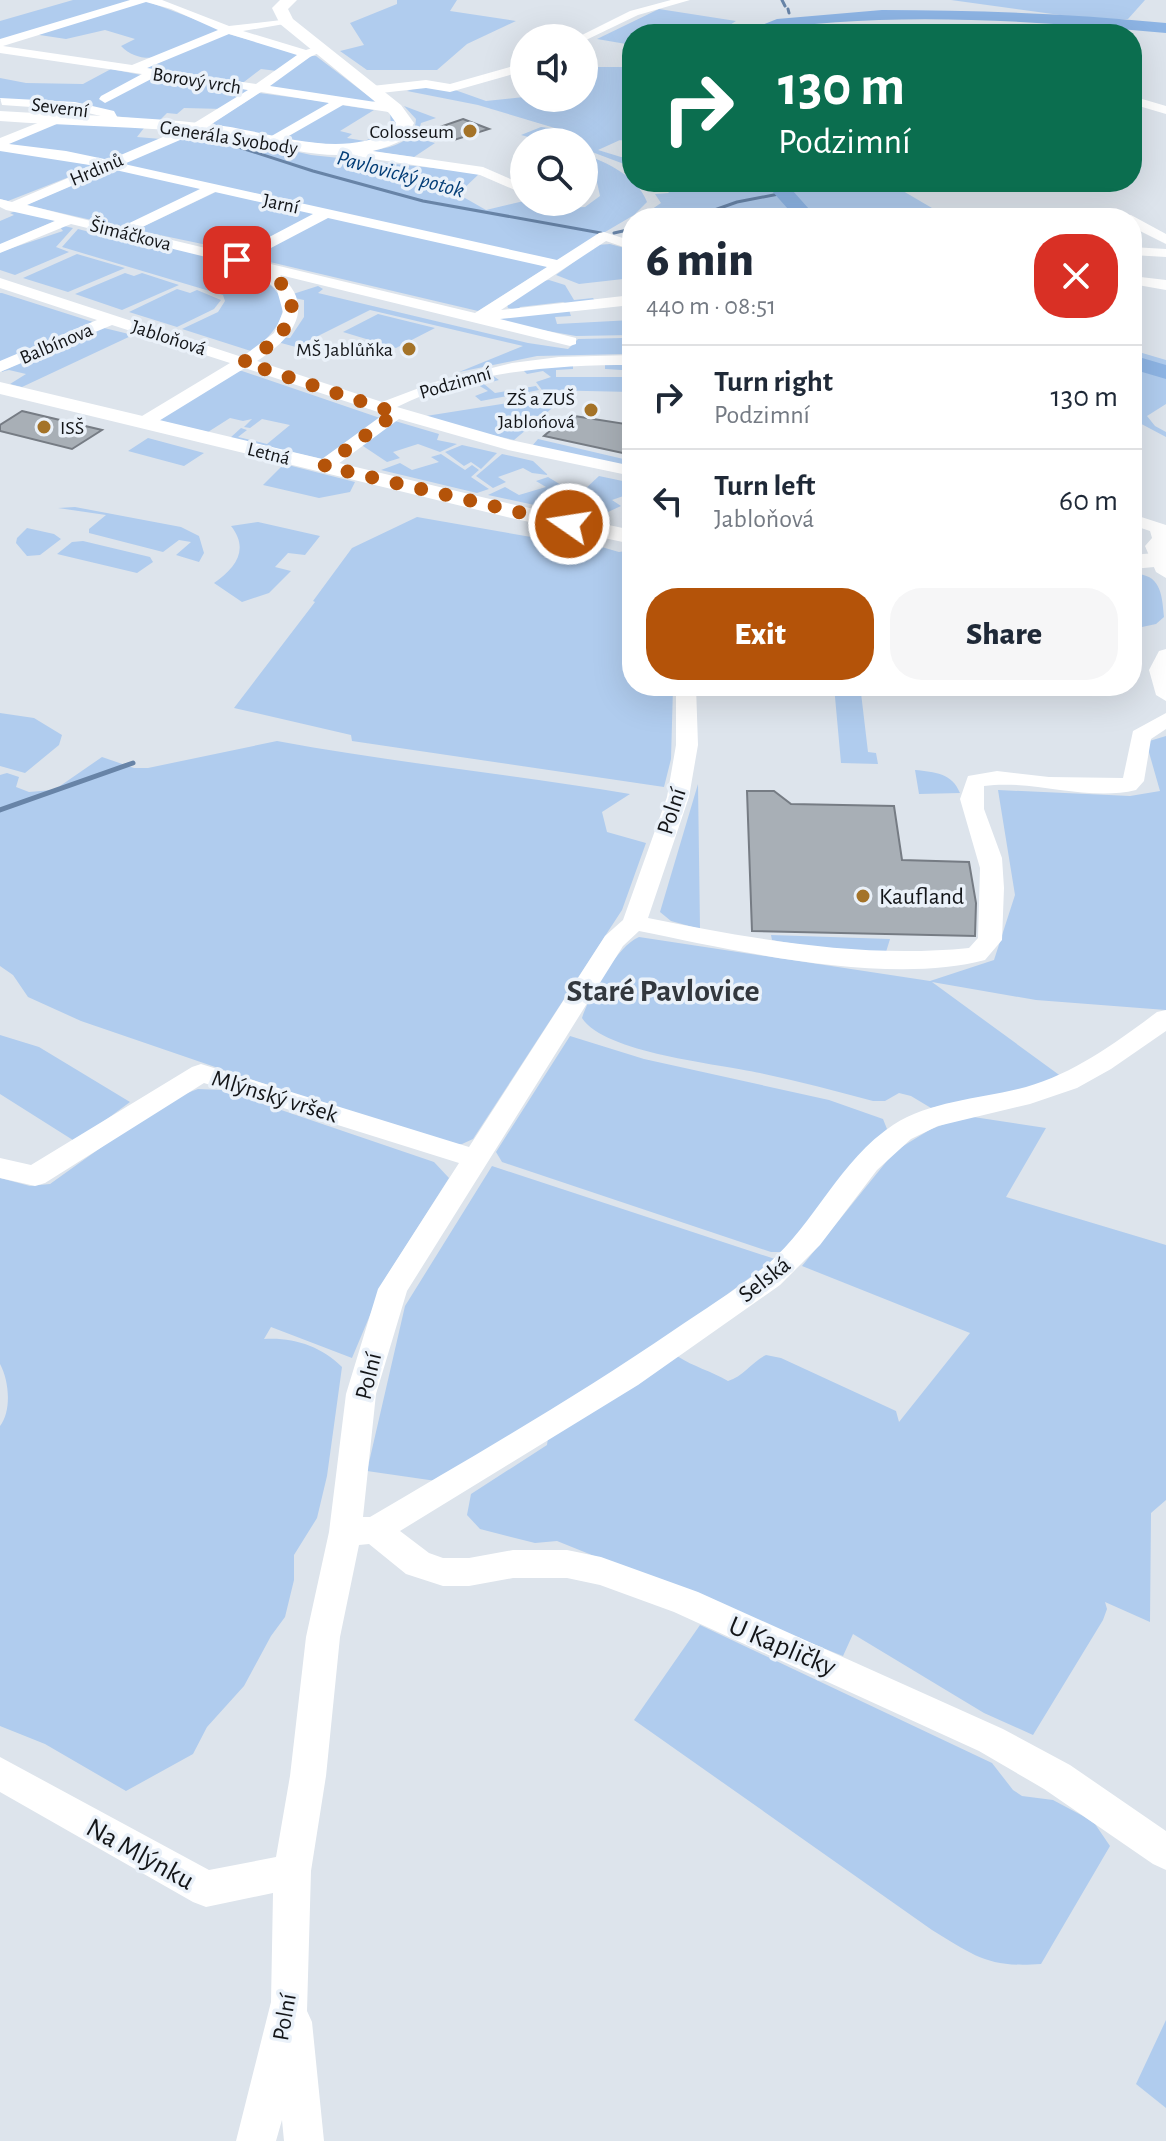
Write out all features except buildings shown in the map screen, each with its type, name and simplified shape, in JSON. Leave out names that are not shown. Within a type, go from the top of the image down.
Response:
[{"type":"main road","points":[[289,0],[280,8],[286,21],[312,52],[372,90],[395,109]]},
{"type":"main road","name":"Generála Svobody","points":[[1,108],[60,118],[196,128],[313,150],[345,151],[376,147],[401,134],[405,123],[395,109]]},
{"type":"street","points":[[0,43],[142,0]]},
{"type":"street","points":[[149,0],[175,7],[228,30],[312,52]]},
{"type":"street","points":[[598,30],[634,13],[684,0]]},
{"type":"street","points":[[131,70],[228,30],[286,21]]},
{"type":"street","name":"Borový vrch","points":[[0,49],[395,109]]},
{"type":"street","name":"Hrdinů","points":[[4,207],[196,128],[312,52]]},
{"type":"street","points":[[372,90],[426,84],[450,88],[510,71]]},
{"type":"street","points":[[105,99],[154,73]]},
{"type":"street","points":[[273,141],[339,102]]},
{"type":"street","points":[[1142,104],[1166,112]]},
{"type":"street","name":"Severní","points":[[1,108],[75,106],[110,114],[114,122]]},
{"type":"street","points":[[1142,111],[1166,112]]},
{"type":"street","points":[[0,145],[60,118]]},
{"type":"street","name":"Jarní","points":[[0,145],[108,164],[560,265]]},
{"type":"street","points":[[345,151],[483,171],[510,184]]},
{"type":"street","points":[[415,162],[431,153]]},
{"type":"street","points":[[123,231],[213,188]]},
{"type":"street","name":"Šimáčkova","points":[[4,207],[123,231],[570,341]]},
{"type":"street","points":[[237,260],[326,213]]},
{"type":"street","name":"Šimáčkova","points":[[0,249],[71,219]]},
{"type":"street","points":[[1142,227],[1166,240]]},
{"type":"street","points":[[479,318],[604,236],[622,242]]},
{"type":"street","points":[[1142,252],[1166,253]]},
{"type":"street","points":[[143,423],[263,352],[288,324],[293,308],[287,291],[270,274],[237,260]]},
{"type":"street","points":[[287,291],[331,281]]},
{"type":"street","points":[[1142,281],[1166,285]]},
{"type":"street","name":"Jabloňová","points":[[3,285],[390,411],[508,445],[622,469]]},
{"type":"street","name":"Šimáčkova","points":[[479,318],[622,301]]},
{"type":"street","name":"Balbínova","points":[[0,367],[112,319]]},
{"type":"street","name":"Podzimní","points":[[324,466],[390,411],[398,399],[501,369],[551,361],[622,360]]},
{"type":"street","name":"Letná","points":[[0,388],[622,535]]},
{"type":"street","points":[[1142,522],[1159,528],[1161,539],[1154,546],[1164,563]]},
{"type":"street","points":[[1142,562],[1164,563]]},
{"type":"street","points":[[1166,655],[1159,670],[1166,695]]},
{"type":"street","name":"Polní","points":[[256,2141],[290,2002],[292,1871],[314,1729],[323,1637],[360,1531],[361,1394],[393,1289],[614,941],[634,923],[678,797],[687,745],[686,696]]},
{"type":"street","points":[[634,923],[711,938],[857,958],[941,960],[976,955],[990,940],[991,859],[974,812],[972,787],[976,781],[997,778],[1049,784],[1128,785],[1133,781],[1141,736],[1166,719]]},
{"type":"street","name":"Selská","points":[[360,1531],[584,1405],[669,1350],[776,1272],[793,1257],[871,1158],[903,1131],[933,1119],[1033,1095],[1074,1079],[1089,1072],[1166,1018]]},
{"type":"street","name":"Mlýnský vršek","points":[[0,1168],[35,1176],[201,1073],[478,1159]]},
{"type":"street","name":"U Kapličky","points":[[360,1531],[418,1564],[443,1572],[469,1572],[513,1564],[567,1564],[601,1571],[686,1602],[991,1740],[1057,1777],[1166,1852]]},
{"type":"street","name":"Na Mlýnku","points":[[0,1773],[206,1889],[292,1871]]},
{"type":"street","points":[[290,2002],[304,2141]]},
{"type":"shaded area","points":[[73,0],[138,0],[0,41],[0,21]]},
{"type":"shaded area","points":[[397,0],[457,0],[450,11],[516,21],[467,44],[437,70],[367,70],[340,51],[364,45],[350,23],[397,4]]},
{"type":"shaded area","points":[[951,0],[1145,0],[1128,19],[1097,20]]},
{"type":"shaded area","points":[[146,1],[224,30],[171,54],[145,58],[121,46],[135,39],[105,30],[66,39],[33,34]]},
{"type":"shaded area","points":[[659,9],[736,21],[731,24],[628,24]]},
{"type":"shaded area","points":[[622,27],[622,43],[598,39],[598,39]]},
{"type":"shaded area","points":[[225,33],[302,55],[277,71],[261,69],[240,85],[142,70]]},
{"type":"shaded area","points":[[311,56],[316,56],[375,101],[366,104],[265,88]]},
{"type":"shaded area","points":[[598,67],[622,67],[622,140],[598,150],[598,128],[555,128],[478,105],[407,91],[418,87],[455,90],[486,101],[510,98],[510,112],[598,112]]},
{"type":"shaded area","points":[[111,69],[146,76],[99,101],[156,76],[250,90],[224,109],[184,108],[177,114],[167,113],[159,121],[0,100],[0,78],[26,83],[83,84]]},
{"type":"shaded area","points":[[259,93],[329,104],[274,137],[213,126],[214,122]]},
{"type":"shaded area","points":[[341,105],[374,110],[340,131],[352,134],[347,138],[365,141],[391,127],[390,111],[397,118],[396,133],[360,147],[281,140]]},
{"type":"shaded area","points":[[404,106],[436,118],[421,123],[417,138],[435,143],[414,157],[370,151],[398,144],[410,135],[416,119]]},
{"type":"shaded area","points":[[59,121],[144,128],[137,137],[161,139],[108,161],[4,145]]},
{"type":"shaded area","points":[[210,132],[311,155],[480,173],[458,194],[486,210],[510,204],[510,216],[598,216],[598,160],[622,173],[622,192],[642,192],[647,202],[641,208],[622,208],[622,222],[554,262],[118,164],[193,133]]},
{"type":"shaded area","points":[[0,148],[97,166],[8,201],[0,199]]},
{"type":"shaded area","points":[[598,150],[622,157],[622,163],[598,154]]},
{"type":"shaded area","points":[[112,168],[205,189],[122,227],[26,205]]},
{"type":"shaded area","points":[[218,191],[314,212],[315,215],[245,253],[136,230]]},
{"type":"shaded area","points":[[905,192],[932,208],[654,208],[661,203],[655,194]]},
{"type":"shaded area","points":[[16,211],[57,220],[0,245],[0,221]]},
{"type":"shaded area","points":[[329,216],[549,266],[478,311],[253,258],[252,255]]},
{"type":"shaded area","points":[[60,227],[73,228],[56,247],[69,252],[15,275],[0,270],[0,252],[63,231]]},
{"type":"shaded area","points":[[78,229],[132,243],[144,240],[205,255],[253,274],[271,286],[281,300],[279,322],[254,352],[182,329],[218,312],[225,301],[223,295],[62,247]]},
{"type":"shaded area","points":[[597,245],[622,247],[622,279],[579,284],[556,275]]},
{"type":"shaded area","points":[[77,254],[125,268],[68,292],[23,278]]},
{"type":"shaded area","points":[[125,273],[134,276],[142,273],[179,285],[122,310],[75,294]]},
{"type":"shaded area","points":[[542,281],[565,285],[574,300],[593,298],[596,302],[570,305],[563,302],[520,307],[518,310],[508,308],[507,305]]},
{"type":"shaded area","points":[[318,286],[323,289],[318,293],[528,343],[568,349],[578,339],[622,338],[622,354],[537,356],[459,372],[523,346],[370,310],[296,347],[281,343],[280,337],[290,338],[304,317],[304,300],[294,298],[293,294]]},
{"type":"shaded area","points":[[177,289],[190,293],[197,290],[221,300],[214,309],[177,327],[129,312]]},
{"type":"shaded area","points":[[2,293],[93,322],[0,365]]},
{"type":"shaded area","points":[[569,310],[571,316],[555,317],[557,324],[622,321],[622,335],[576,336],[502,323],[496,317]]},
{"type":"shaded area","points":[[378,314],[435,328],[396,348],[343,332]]},
{"type":"shaded area","points":[[100,327],[133,335],[22,387],[10,384],[26,374],[9,370],[0,372]]},
{"type":"shaded area","points":[[1142,353],[1166,360],[1166,404],[1147,416],[1155,426],[1166,432],[1166,437],[1142,424]]},
{"type":"shaded area","points":[[605,363],[622,364],[622,370],[605,369]]},
{"type":"shaded area","points":[[573,364],[573,369],[556,370],[556,377],[622,377],[622,392],[542,390],[536,382],[551,377],[543,371],[527,374],[522,369]]},
{"type":"shaded area","points":[[235,371],[380,418],[322,459],[230,438],[241,428],[247,430],[238,437],[267,444],[290,425],[262,419],[250,428],[244,427],[252,419],[243,421],[230,418],[208,432],[156,420]]},
{"type":"shaded area","points":[[492,375],[499,380],[484,384],[495,393],[536,386],[539,390],[481,401],[475,396],[488,391],[478,385],[463,390],[456,385]]},
{"type":"shaded area","points":[[508,403],[557,404],[514,440],[441,424],[426,416]]},
{"type":"shaded area","points":[[395,421],[439,434],[437,440],[457,444],[440,452],[418,444],[393,452],[400,458],[387,462],[360,444]]},
{"type":"shaded area","points":[[148,438],[204,453],[184,466],[128,451]]},
{"type":"shaded area","points":[[538,439],[622,459],[622,466],[532,446]]},
{"type":"shaded area","points":[[462,445],[497,453],[481,469],[471,462],[464,466],[445,452]]},
{"type":"shaded area","points":[[441,454],[465,470],[472,465],[479,470],[471,477],[489,489],[477,493],[381,470],[400,463],[412,470],[439,462],[431,457]]},
{"type":"shaded area","points":[[502,454],[533,461],[548,475],[523,468],[498,477],[506,482],[493,488],[476,476]]},
{"type":"shaded area","points":[[284,464],[355,482],[350,492],[319,498],[263,485]]},
{"type":"shaded area","points":[[599,476],[622,481],[622,496],[612,500],[621,506],[608,512],[586,499],[594,496],[584,490]]},
{"type":"shaded area","points":[[548,477],[566,488],[560,491],[572,497],[557,510],[488,495],[505,487],[519,495],[546,487],[536,481]]},
{"type":"shaded area","points":[[75,507],[181,527],[199,536],[204,553],[199,562],[176,555],[191,542],[179,540],[163,552],[89,533],[89,529],[106,515],[58,508]]},
{"type":"shaded area","points":[[417,517],[537,538],[547,538],[553,533],[622,552],[622,696],[673,696],[671,759],[664,787],[352,741],[351,735],[234,708],[352,548]]},
{"type":"shaded area","points":[[258,522],[320,536],[305,555],[288,553],[275,567],[291,571],[269,593],[242,602],[214,583],[238,558],[239,543],[231,526]]},
{"type":"shaded area","points":[[27,528],[54,534],[61,539],[40,555],[27,556],[16,543]]},
{"type":"shaded area","points":[[83,541],[150,557],[153,562],[137,573],[57,554],[72,542]]},
{"type":"shaded area","points":[[1142,575],[1149,577],[1158,586],[1164,617],[1156,624],[1142,627]]},
{"type":"shaded area","points":[[835,696],[861,696],[868,752],[876,753],[878,764],[841,763]]},
{"type":"shaded area","points":[[0,713],[34,718],[62,735],[59,745],[25,773],[0,766]]},
{"type":"shaded area","points":[[1166,736],[1166,1010],[1036,1000],[932,982],[1062,1077],[1028,1088],[931,1108],[899,1093],[885,1101],[873,1101],[774,1076],[637,1048],[594,1030],[582,1018],[614,960],[639,937],[930,981],[994,960],[1015,895],[998,790],[1130,796],[1160,791],[1146,742]]},
{"type":"shaded area","points":[[277,741],[630,794],[602,812],[607,832],[646,843],[622,910],[473,1139],[462,1144],[443,1145],[81,1021],[28,997],[13,975],[0,966],[0,775],[7,773],[19,777],[16,787],[29,792],[64,789],[60,786],[102,757],[134,768],[148,768]]},
{"type":"shaded area","points":[[915,770],[948,777],[960,793],[919,794]]},
{"type":"shaded area","points":[[698,784],[700,929],[671,921],[660,912]]},
{"type":"shaded area","points":[[771,935],[890,939],[886,952],[865,956],[772,940]]},
{"type":"shaded area","points":[[0,1035],[39,1047],[130,1102],[76,1142],[0,1094]]},
{"type":"shaded area","points":[[570,1036],[644,1059],[829,1100],[883,1119],[887,1129],[854,1161],[784,1252],[771,1252],[502,1162],[496,1152]]},
{"type":"shaded area","points":[[198,1089],[222,1090],[434,1162],[449,1178],[386,1277],[352,1358],[271,1327],[264,1339],[306,1344],[325,1353],[342,1367],[327,1476],[317,1518],[294,1555],[294,1580],[285,1617],[244,1686],[207,1727],[193,1754],[126,1791],[45,1744],[0,1726],[0,1426],[8,1395],[0,1364],[0,1178],[30,1186],[50,1184],[166,1101]]},
{"type":"shaded area","points":[[967,1116],[1046,1128],[1006,1197],[1166,1245],[1166,1500],[1151,1513],[1150,1622],[1105,1602],[1107,1609],[1103,1620],[1033,1735],[984,1713],[853,1634],[843,1656],[557,1541],[535,1543],[480,1529],[467,1515],[471,1494],[547,1445],[548,1438],[677,1356],[728,1381],[766,1355],[781,1358],[896,1411],[899,1422],[970,1333],[802,1266],[895,1151],[931,1129]]},
{"type":"shaded area","points":[[492,1166],[775,1259],[672,1335],[443,1482],[367,1471],[405,1306]]},
{"type":"shaded area","points":[[700,1625],[992,1763],[1013,1790],[1022,1796],[1053,1800],[1095,1824],[1110,1846],[1041,1964],[995,1962],[960,1947],[634,1720]]},
{"type":"shaded area","points":[[1166,2020],[1166,2108],[1136,2084]]},
{"type":"waterway","points":[[782,0],[785,6]]},
{"type":"waterway","points":[[788,9],[789,13]]},
{"type":"waterway","points":[[777,24],[823,17],[882,15],[1013,17],[1121,24]]},
{"type":"waterway","points":[[1142,26],[1166,28]]},
{"type":"waterway","name":"Pavlovický potok","points":[[195,133],[313,171],[423,201],[601,233]]},
{"type":"waterway","points":[[783,192],[798,208]]},
{"type":"waterway","name":"Pavlovický potok","points":[[720,208],[784,193]]},
{"type":"waterway","name":"Pavlovický potok","points":[[614,233],[622,231]]},
{"type":"waterway","points":[[1142,365],[1166,372]]},
{"type":"waterway","points":[[0,810],[133,763]]},
{"type":"place","name":"Colosseum","points":[[470,131]]},
{"type":"place","name":"MŠ Jablůňka","points":[[409,349]]},
{"type":"place","name":"ZŠ a ZUŠ Jablońová","points":[[591,410]]},
{"type":"place","name":"ISŠ","points":[[44,427]]},
{"type":"place","name":"Kaufland","points":[[863,896]]},
{"type":"district","name":"Staré Pavlovice","points":[[663,990]]},
{"type":"route","points":[[237,260],[270,274],[287,291],[293,308],[288,324],[278,337],[263,352],[243,362],[396,413],[324,466],[569,524]]}]
